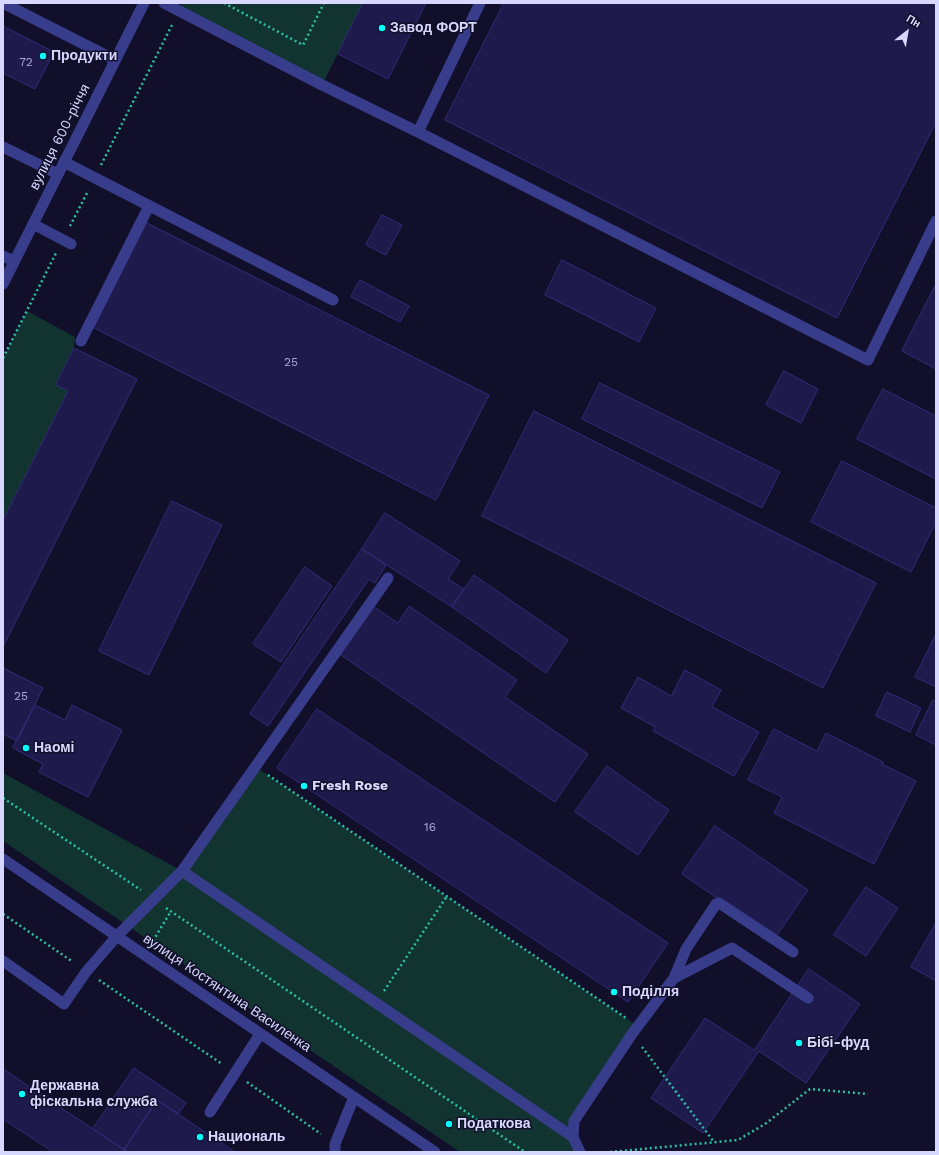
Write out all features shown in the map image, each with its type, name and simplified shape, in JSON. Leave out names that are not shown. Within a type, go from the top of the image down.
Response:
[{"type":"street","points":[[3,3],[115,60]]},
{"type":"street","name":"вулиця 600-річчя","points":[[3,284],[144,3]]},
{"type":"street","points":[[164,3],[322,86],[418,132],[868,360],[936,221]]},
{"type":"street","points":[[418,132],[480,3]]},
{"type":"street","points":[[3,147],[58,174]]},
{"type":"street","points":[[64,162],[333,300]]},
{"type":"street","points":[[81,341],[149,206]]},
{"type":"street","points":[[33,224],[71,244]]},
{"type":"street","points":[[3,256],[14,261]]},
{"type":"street","points":[[3,961],[64,1004],[86,972],[117,936],[182,871],[388,578]]},
{"type":"street","name":"вулиця Костянтина Василенка","points":[[3,859],[435,1152]]},
{"type":"street","points":[[182,871],[573,1137]]},
{"type":"street","points":[[580,1152],[573,1137],[574,1120],[635,1030],[674,978],[686,949],[716,904],[719,903],[793,952]]},
{"type":"street","points":[[674,978],[732,948],[808,998]]},
{"type":"street","points":[[210,1112],[260,1034]]},
{"type":"street","points":[[334,1149],[354,1097]]},
{"type":"path","points":[[224,3],[303,45],[324,3]]},
{"type":"path","points":[[256,767],[448,896],[635,1030],[715,1142]]},
{"type":"path","points":[[3,798],[172,911],[524,1152]]},
{"type":"path","points":[[376,1003],[448,896]]},
{"type":"path","points":[[152,944],[172,911]]},
{"type":"path","points":[[3,914],[86,972],[121,994]]},
{"type":"path","points":[[610,1152],[738,1140],[765,1124],[810,1089],[868,1094]]},
{"type":"green space","points":[[183,3],[363,3],[322,85],[179,11]]},
{"type":"green space","points":[[27,311],[75,337],[74,348],[56,384],[68,391],[3,520],[3,358]]},
{"type":"green space","points":[[256,767],[638,1026],[574,1121],[580,1152],[460,1152],[3,841],[3,773],[182,871]]},
{"type":"building","name":"Завод ФОРТ","points":[[363,3],[426,3],[388,79],[338,54]]},
{"type":"building","points":[[504,3],[936,3],[936,122],[837,318],[445,120]]},
{"type":"building","points":[[3,26],[54,52],[35,89],[3,73]]},
{"type":"building","points":[[382,215],[402,225],[386,255],[366,245]]},
{"type":"building","points":[[147,223],[489,395],[436,500],[94,328]]},
{"type":"building","points":[[562,260],[656,308],[639,342],[545,295]]},
{"type":"building","points":[[360,280],[409,306],[400,322],[351,297]]},
{"type":"building","points":[[936,284],[936,369],[902,351]]},
{"type":"building","points":[[74,348],[137,379],[3,647],[3,520],[68,391],[56,385]]},
{"type":"building","points":[[784,371],[818,389],[801,423],[766,405]]},
{"type":"building","points":[[600,383],[780,472],[762,508],[582,419]]},
{"type":"building","points":[[883,389],[936,416],[936,479],[857,439]]},
{"type":"building","points":[[534,411],[876,583],[823,688],[482,516]]},
{"type":"building","points":[[842,461],[936,508],[936,522],[911,572],[811,522]]},
{"type":"building","points":[[172,501],[222,525],[149,675],[99,651]]},
{"type":"building","points":[[385,513],[460,561],[448,579],[464,589],[452,607],[362,549]]},
{"type":"building","points":[[362,549],[386,565],[375,583],[369,579],[268,726],[250,714]]},
{"type":"building","points":[[305,567],[332,586],[281,662],[253,644]]},
{"type":"building","points":[[474,575],[568,640],[546,673],[452,607]]},
{"type":"building","points":[[371,605],[398,623],[409,606],[517,680],[505,697],[588,754],[555,802],[338,653]]},
{"type":"building","points":[[936,634],[936,682],[934,686],[915,677]]},
{"type":"building","points":[[3,668],[43,688],[17,741],[3,734]]},
{"type":"building","points":[[685,670],[721,690],[712,707],[759,732],[734,776],[653,731],[655,727],[621,708],[638,677],[671,696]]},
{"type":"building","points":[[887,692],[921,708],[910,732],[876,716]]},
{"type":"building","points":[[933,700],[936,702],[936,745],[916,735]]},
{"type":"building","points":[[35,705],[65,720],[72,705],[122,730],[88,797],[39,772],[43,764],[13,748]]},
{"type":"building","points":[[317,709],[668,943],[628,1002],[277,768]]},
{"type":"building","points":[[774,729],[817,751],[826,733],[883,762],[882,764],[916,781],[874,864],[774,813],[782,797],[748,780]]},
{"type":"building","points":[[607,766],[669,810],[638,855],[575,812]]},
{"type":"building","points":[[715,826],[808,890],[775,938],[682,874]]},
{"type":"building","points":[[866,887],[898,908],[866,956],[834,935]]},
{"type":"building","points":[[936,923],[936,981],[911,967]]},
{"type":"building","points":[[809,969],[860,1004],[806,1083],[759,1051],[703,1133],[651,1098],[705,1018],[754,1050]]},
{"type":"building","points":[[134,1068],[186,1103],[178,1114],[157,1100],[124,1150],[93,1129]]},
{"type":"building","name":"Державна фіскальна служба","points":[[3,1069],[128,1152],[53,1152],[3,1119]]},
{"type":"building","points":[[157,1100],[235,1152],[128,1152],[124,1150]]},
{"type":"place","name":"Завод ФОРТ","points":[[382,28]]},
{"type":"place","name":"Продукти","points":[[43,56]]},
{"type":"place","name":"Наомі","points":[[26,748]]},
{"type":"place","name":"Fresh Rose","points":[[304,786]]},
{"type":"place","name":"Поділля","points":[[614,992]]},
{"type":"place","name":"Бібі-фуд","points":[[799,1043]]},
{"type":"place","name":"Державна фіскальна служба","points":[[22,1094]]},
{"type":"place","name":"Податкова","points":[[449,1124]]},
{"type":"place","name":"Националь","points":[[200,1137]]}]
